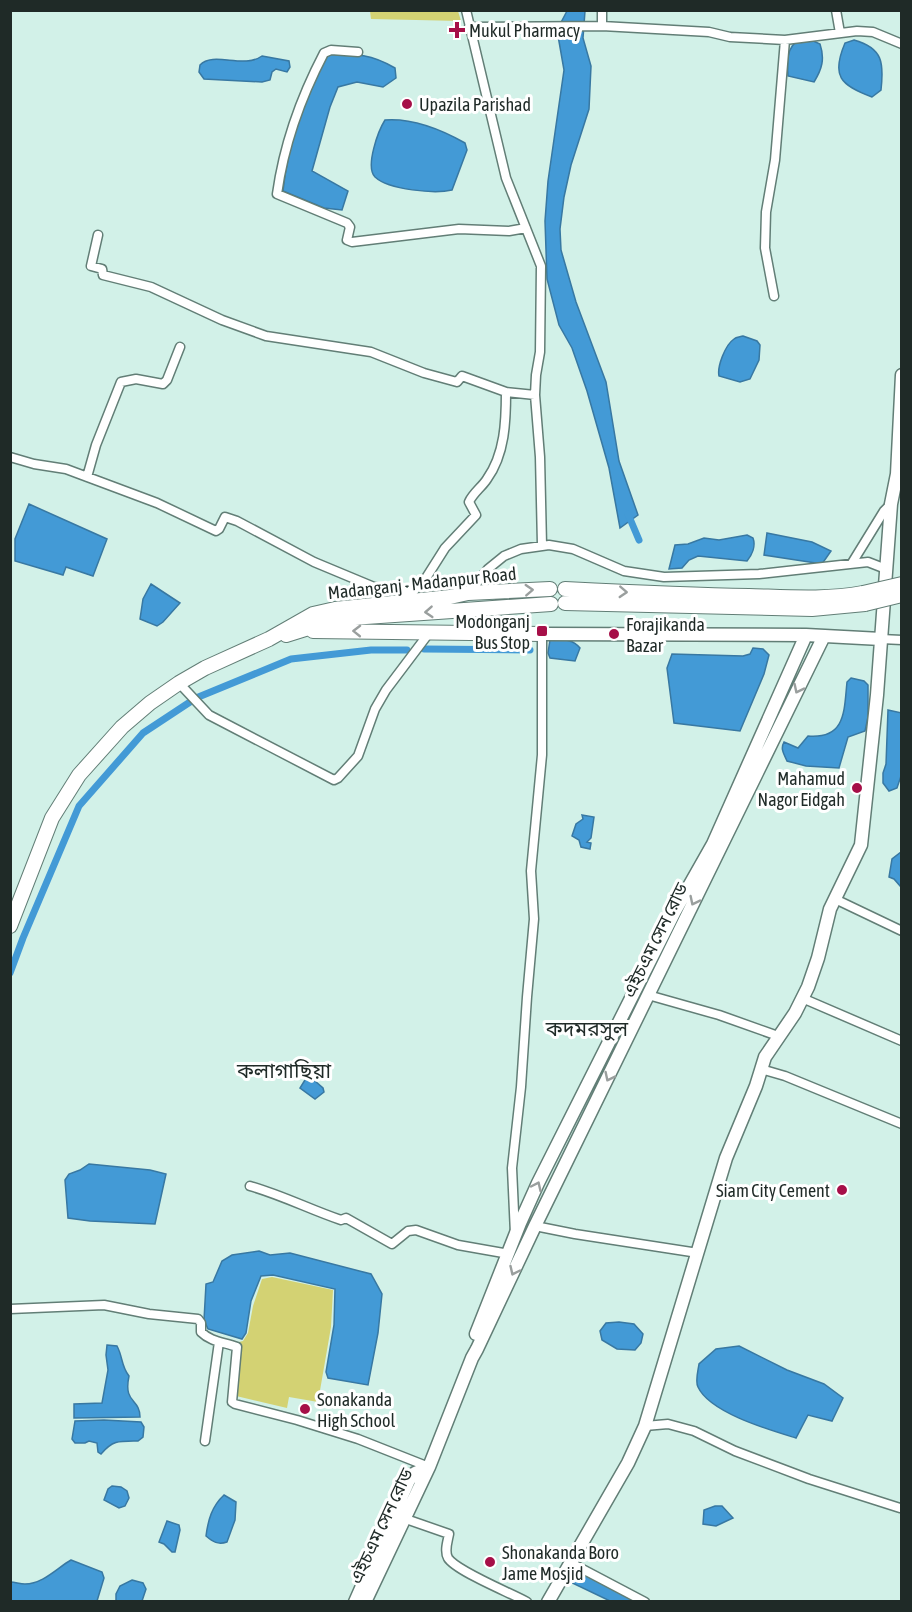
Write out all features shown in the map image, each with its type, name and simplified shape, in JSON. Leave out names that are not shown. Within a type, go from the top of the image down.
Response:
[{"type":"main road","points":[[548,1602],[628,1463],[645,1426],[717,1183],[765,1057],[808,987],[830,909],[861,844],[881,639],[891,504],[897,474],[902,375]]},
{"type":"main road","points":[[864,598],[902,584]]},
{"type":"main road","name":"Madanganj - Madanpur Road","points":[[10,926],[52,818],[79,775],[122,728],[150,703],[179,683],[205,668],[269,639],[313,614],[335,609],[450,597],[468,593],[550,589]]},
{"type":"main road","points":[[565,596],[812,603],[843,597],[902,595]]},
{"type":"main road","name":"Madanganj - Madanpur Road","points":[[269,639],[337,619],[550,604]]},
{"type":"main road","points":[[294,633],[325,631],[806,635],[881,639]]},
{"type":"main road","name":"এইচএম সেন রোড","points":[[365,1602],[429,1467],[471,1358],[477,1349],[538,1183],[640,980],[713,844],[806,635]]},
{"type":"main road","name":"এইচএম সেন রোড","points":[[515,1246],[535,1226],[824,636]]},
{"type":"main road","name":"এইচএম সেন রোড","points":[[355,1602],[409,1480],[415,1473],[429,1467]]},
{"type":"street","points":[[466,10],[506,178],[541,266],[540,352],[535,395],[540,457],[542,545]]},
{"type":"street","points":[[602,10],[602,26]]},
{"type":"street","points":[[836,10],[840,33]]},
{"type":"street","points":[[469,27],[602,26],[709,32],[730,37],[785,40],[857,30],[873,32],[902,44]]},
{"type":"street","points":[[774,296],[765,248],[766,212],[775,160],[785,40]]},
{"type":"street","points":[[358,52],[331,50],[324,53],[309,83],[289,137],[277,194],[347,223],[350,226],[347,240],[351,242],[459,229],[509,231],[526,228]]},
{"type":"street","points":[[98,235],[91,266],[102,269],[103,275],[151,287],[238,327],[266,336],[372,352],[424,373],[457,382],[462,376],[507,392],[535,395]]},
{"type":"street","points":[[87,477],[96,445],[122,382],[136,379],[163,384],[167,380],[180,347]]},
{"type":"street","points":[[10,457],[34,464],[66,469],[157,503],[216,531],[225,517],[237,521],[314,562],[374,587],[412,593],[426,578],[445,548],[476,515],[469,502],[496,465],[505,433],[507,392]]},
{"type":"street","points":[[852,563],[884,511],[891,504]]},
{"type":"street","points":[[468,593],[488,569],[504,556],[521,549],[542,545],[573,549],[624,571],[664,577],[759,574],[868,562],[886,569]]},
{"type":"street","points":[[179,683],[209,716],[334,780],[357,756],[375,709],[386,690],[429,633]]},
{"type":"street","points":[[250,1186],[315,1209],[324,1215],[341,1220],[346,1218],[392,1244],[412,1230],[458,1245],[515,1246],[512,1168],[522,1087],[526,997],[534,919],[531,871],[542,755],[542,634]]},
{"type":"street","points":[[881,639],[902,640]]},
{"type":"street","points":[[835,899],[902,931]]},
{"type":"street","points":[[648,995],[719,1015],[778,1036]]},
{"type":"street","points":[[802,998],[902,1041]]},
{"type":"street","points":[[762,1069],[785,1076],[902,1124]]},
{"type":"street","points":[[535,1226],[698,1253]]},
{"type":"street","points":[[10,1308],[104,1305],[149,1314],[198,1318],[201,1323],[201,1332],[219,1342],[237,1347],[232,1402],[235,1404],[358,1439],[429,1467]]},
{"type":"street","points":[[205,1441],[219,1342]]},
{"type":"street","points":[[645,1426],[668,1424],[694,1431],[735,1452],[900,1508]]},
{"type":"street","points":[[403,1518],[448,1534],[447,1556],[465,1573],[527,1602]]},
{"type":"street","points":[[571,1563],[645,1602]]},
{"type":"shaded area","points":[[370,11],[458,11],[461,21],[371,19]]},
{"type":"shaded area","points":[[272,1277],[333,1290],[331,1327],[318,1402],[289,1397],[287,1408],[232,1395],[235,1343],[243,1341],[248,1333],[253,1306],[262,1279]]},
{"type":"water","points":[[567,11],[585,11],[583,38],[591,66],[589,109],[571,165],[564,197],[560,229],[561,250],[576,302],[606,382],[619,461],[638,515],[620,528],[609,468],[587,391],[572,348],[559,325],[547,279],[545,221],[548,181],[564,70],[557,30]]},
{"type":"water","points":[[800,39],[809,39],[820,44],[822,64],[814,82],[788,76],[790,51],[795,42]]},
{"type":"water","points":[[854,40],[871,47],[880,58],[881,90],[872,97],[852,88],[841,78],[839,64],[841,54],[845,43]]},
{"type":"water","points":[[326,54],[354,54],[370,57],[395,68],[396,78],[383,87],[357,82],[338,87],[330,107],[312,171],[348,191],[342,210],[324,208],[283,191],[285,173],[298,121]]},
{"type":"water","points":[[262,56],[289,61],[290,67],[287,72],[276,69],[272,72],[270,80],[262,82],[204,79],[199,72],[200,65],[206,61],[221,59],[247,61]]},
{"type":"water","points":[[385,120],[406,121],[427,126],[465,143],[467,150],[452,190],[412,190],[391,185],[375,177],[372,172],[372,157],[376,140]]},
{"type":"water","points":[[743,336],[757,341],[760,345],[759,360],[750,379],[740,382],[719,376],[720,362],[728,346],[735,338]]},
{"type":"water","points":[[29,504],[107,539],[93,576],[66,567],[63,575],[15,561],[15,539]]},
{"type":"water","points":[[767,533],[812,542],[831,551],[822,564],[764,555]]},
{"type":"water","points":[[747,535],[753,538],[754,544],[747,561],[698,556],[689,560],[682,568],[669,569],[675,545],[688,544],[704,538],[719,540]]},
{"type":"water","points":[[151,584],[180,603],[157,626],[140,619],[143,599]]},
{"type":"water","points":[[550,640],[566,640],[577,645],[580,648],[575,661],[550,658],[548,653]]},
{"type":"water","points":[[753,648],[763,649],[769,655],[764,674],[740,731],[674,723],[667,668],[672,654],[743,656],[750,654]]},
{"type":"water","points":[[851,678],[864,681],[868,685],[868,717],[865,731],[848,737],[839,768],[806,766],[787,761],[782,749],[784,742],[798,748],[808,736],[820,736],[836,728],[841,721],[847,682]]},
{"type":"water","points":[[888,710],[902,713],[902,773],[897,788],[889,791],[883,783]]},
{"type":"water","points":[[582,815],[594,817],[591,838],[587,842],[591,843],[590,849],[581,847],[579,840],[572,836],[576,824],[583,819]]},
{"type":"water","points":[[901,852],[901,887],[889,877],[892,859]]},
{"type":"water","points":[[308,1075],[323,1088],[324,1092],[315,1099],[300,1088]]},
{"type":"water","points":[[89,1164],[150,1170],[166,1174],[155,1224],[68,1218],[65,1180],[69,1174]]},
{"type":"water","points":[[259,1251],[270,1255],[290,1253],[371,1274],[382,1294],[378,1333],[368,1385],[328,1378],[326,1372],[334,1325],[335,1289],[273,1275],[261,1276],[251,1301],[246,1333],[242,1339],[208,1329],[204,1320],[206,1284],[213,1282],[222,1261],[232,1255]]},
{"type":"water","points":[[606,1323],[634,1324],[643,1334],[641,1343],[635,1350],[617,1349],[602,1340],[600,1331]]},
{"type":"water","points":[[107,1345],[117,1346],[119,1350],[129,1376],[128,1392],[140,1417],[74,1418],[74,1404],[102,1403],[108,1370]]},
{"type":"water","points":[[739,1346],[787,1370],[824,1384],[843,1398],[832,1421],[808,1415],[796,1438],[742,1419],[715,1405],[697,1385],[699,1364],[716,1349]]},
{"type":"water","points":[[75,1421],[141,1422],[144,1427],[143,1437],[138,1441],[121,1441],[113,1444],[101,1454],[98,1452],[97,1443],[89,1441],[75,1443],[72,1439]]},
{"type":"water","points":[[112,1486],[121,1487],[127,1491],[129,1498],[125,1506],[119,1508],[104,1500],[108,1489]]},
{"type":"water","points":[[224,1495],[236,1502],[235,1520],[227,1542],[218,1543],[206,1536],[211,1514]]},
{"type":"water","points":[[722,1506],[733,1518],[716,1526],[703,1524],[704,1510]]},
{"type":"water","points":[[167,1521],[179,1525],[175,1552],[159,1542]]},
{"type":"water","points":[[71,1560],[102,1572],[104,1578],[97,1601],[11,1601],[11,1582],[25,1584],[38,1581]]},
{"type":"water","points":[[573,1569],[637,1601],[610,1601],[566,1580]]},
{"type":"water","points":[[132,1580],[143,1583],[146,1589],[142,1601],[116,1601],[116,1594],[120,1586]]},
{"type":"waterway","points":[[628,514],[639,540]]},
{"type":"waterway","points":[[424,649],[530,650]]},
{"type":"waterway","points":[[196,698],[291,659],[371,650],[407,650]]},
{"type":"waterway","points":[[10,973],[79,806],[143,733],[190,702]]},
{"type":"place","name":"Mukul Pharmacy","points":[[457,30]]},
{"type":"place","name":"Upazila Parishad","points":[[407,104]]},
{"type":"place","name":"Modonganj Bus Stop","points":[[542,631]]},
{"type":"place","name":"Forajikanda Bazar","points":[[614,634]]},
{"type":"place","name":"Mahamud Nagor Eidgah","points":[[857,788]]},
{"type":"place","name":"Siam City Cement","points":[[842,1190]]},
{"type":"place","name":"Sonakanda High School","points":[[305,1409]]},
{"type":"place","name":"Shonakanda Boro Jame Mosjid","points":[[490,1562]]},
{"type":"district","name":"কদমরসুল","points":[[587,1028]]},
{"type":"district","name":"কলাগাছিয়া","points":[[284,1070]]}]
